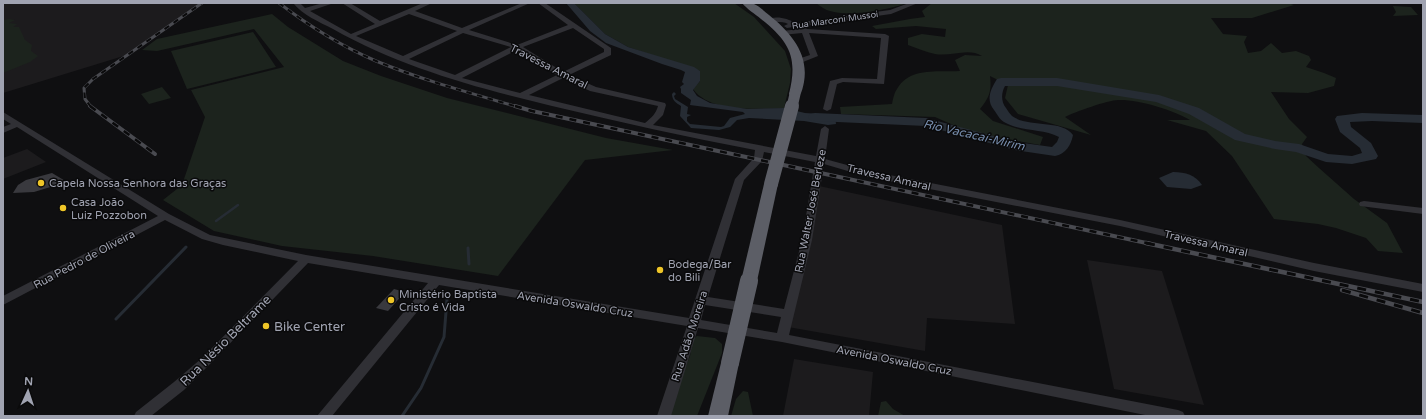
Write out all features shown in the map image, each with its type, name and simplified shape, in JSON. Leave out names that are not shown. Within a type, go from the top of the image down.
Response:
[{"type":"highway","points":[[718,416],[771,184],[795,94],[798,77],[798,62],[796,54],[776,27],[747,3]]},
{"type":"street","name":"Travessa Amaral","points":[[296,3],[304,10],[351,36],[403,59],[455,78],[521,96],[646,126],[820,160],[868,174],[1120,223],[1307,265],[1423,288]]},
{"type":"street","points":[[304,10],[331,3]]},
{"type":"street","points":[[345,3],[380,24]]},
{"type":"street","points":[[351,36],[429,3]]},
{"type":"street","points":[[403,59],[462,31],[527,3]]},
{"type":"street","points":[[521,96],[608,53],[607,48],[541,3]]},
{"type":"street","name":"Rua Marconi Mussoi","points":[[796,25],[891,12],[915,3]]},
{"type":"street","name":"Travessa Amaral","points":[[410,12],[462,31],[517,47],[562,75],[593,89],[662,106],[662,110],[657,117]]},
{"type":"street","points":[[776,27],[786,20],[806,31],[814,56],[798,62]]},
{"type":"street","points":[[455,78],[517,47],[573,24]]},
{"type":"street","points":[[776,27],[806,31],[885,36],[881,82],[842,80],[833,82],[827,109]]},
{"type":"street","name":"Avenida Oswaldo Cruz","points":[[3,115],[165,216],[212,239],[306,259],[782,338],[1178,416]]},
{"type":"street","points":[[646,126],[657,117],[683,133]]},
{"type":"street","points":[[3,130],[17,124]]},
{"type":"street","name":"Rua Walter José Berleze","points":[[782,338],[807,240],[825,129]]},
{"type":"street","name":"Rua Adão Moreira","points":[[664,416],[740,179],[760,159],[760,148]]},
{"type":"street","points":[[1364,204],[1423,211]]},
{"type":"street","name":"Rua Pedro de Oliveira","points":[[3,301],[165,216]]},
{"type":"street","name":"Rua Nésio Beltrame","points":[[141,416],[179,386],[206,361],[306,259]]},
{"type":"street","points":[[324,416],[436,281]]},
{"type":"street","points":[[701,300],[788,314]]},
{"type":"shaded area","points":[[3,3],[205,3],[130,54],[3,93]]},
{"type":"shaded area","points":[[566,3],[574,3],[605,34],[628,47],[694,67],[700,71],[700,81],[693,90],[697,96],[710,103],[747,109],[784,108],[805,113],[835,115],[836,124],[828,125],[804,121],[749,118],[737,120],[730,127],[719,130],[691,128],[680,116],[681,106],[672,96],[674,92],[676,94],[674,96],[675,99],[688,107],[687,114],[691,115],[687,117],[687,121],[690,124],[721,127],[724,126],[730,118],[745,114],[743,112],[690,105],[691,100],[681,93],[680,87],[684,84],[682,82],[685,72],[606,43],[590,31]]},
{"type":"shaded area","points":[[574,3],[734,3],[754,17],[785,51],[791,69],[790,83],[784,108],[735,108],[722,106],[701,97],[693,89],[700,81],[700,71],[628,47],[605,34]]},
{"type":"shaded area","points":[[816,3],[907,3],[868,12],[838,13],[823,8]]},
{"type":"shaded area","points":[[932,3],[1288,3],[1294,5],[1252,18],[1211,18],[1223,34],[1247,36],[1244,42],[1248,53],[1261,51],[1271,43],[1282,53],[1296,51],[1309,56],[1311,60],[1306,67],[1336,78],[1334,86],[1308,93],[1271,92],[1289,119],[1307,137],[1302,144],[1306,156],[1354,199],[1387,223],[1403,253],[1378,251],[1366,238],[1336,228],[1318,224],[1274,219],[1232,156],[1206,131],[1167,120],[1190,120],[1183,116],[1145,103],[1118,100],[1107,102],[1065,117],[1091,135],[1018,114],[1005,98],[1008,85],[990,76],[991,86],[989,94],[980,109],[993,121],[1043,137],[1040,145],[962,129],[935,117],[841,114],[840,107],[892,104],[896,91],[902,82],[909,77],[925,72],[960,71],[955,60],[965,55],[982,56],[971,52],[941,55],[908,45],[908,38],[922,34],[945,37],[946,29],[916,26],[876,29],[872,26],[925,17],[922,11]]},
{"type":"shaded area","points":[[1393,6],[1411,7],[1418,15],[1393,16],[1396,12]]},
{"type":"shaded area","points":[[272,14],[288,27],[343,61],[381,76],[447,98],[606,138],[673,150],[585,160],[498,276],[373,256],[282,246],[214,231],[163,200],[182,185],[205,117],[191,90],[284,67],[254,29],[157,51],[142,50],[157,39]]},
{"type":"shaded area","points":[[3,20],[15,20],[9,23],[17,24],[13,27],[19,27],[25,40],[32,45],[31,51],[38,56],[30,62],[3,73]]},
{"type":"shaded area","points":[[253,32],[276,67],[187,89],[171,51]]},
{"type":"shaded area","points":[[162,87],[171,98],[149,104],[141,94]]},
{"type":"shaded area","points":[[27,149],[46,162],[3,179],[3,158]]},
{"type":"shaded area","points":[[1173,172],[1190,175],[1202,185],[1191,189],[1167,187],[1159,178]]},
{"type":"shaded area","points":[[819,186],[1002,225],[1015,324],[927,318],[925,351],[788,327]]},
{"type":"shaded area","points":[[1087,260],[1162,271],[1204,405],[1114,389]]},
{"type":"shaded area","points":[[697,336],[715,338],[722,344],[722,353],[697,416],[666,416],[690,356],[693,339]]},
{"type":"shaded area","points":[[794,359],[873,372],[869,416],[783,416]]},
{"type":"shaded area","points":[[743,391],[748,392],[753,416],[731,416],[736,399]]},
{"type":"shaded area","points":[[886,401],[893,409],[905,416],[878,416],[881,402]]},
{"type":"building","name":"Capela Nossa Senhora das Graças","points":[[52,173],[67,182],[34,192],[13,193],[18,185],[26,180]]},
{"type":"building","name":"Ministério Baptista Cristo é Vida","points":[[394,289],[405,292],[388,311],[376,308]]},
{"type":"waterway","name":"Rio Vacacaí-Mirim","points":[[815,117],[926,122],[1015,146],[1055,152],[1064,144],[1066,135],[1056,130],[1032,127],[1008,119],[996,104],[996,91],[1001,82],[1057,82],[1159,99],[1194,111],[1240,137],[1275,145],[1299,148],[1326,158],[1352,160],[1371,156],[1366,146],[1345,129],[1342,119],[1372,117],[1423,119]]},
{"type":"waterway","points":[[216,221],[238,205]]},
{"type":"waterway","points":[[116,319],[186,247]]},
{"type":"waterway","points":[[468,248],[469,264]]},
{"type":"waterway","points":[[402,416],[421,388],[444,337],[447,299]]},
{"type":"railway","points":[[91,106],[85,99],[84,88],[93,79],[202,3]]},
{"type":"railway","points":[[279,3],[326,35],[350,49],[376,61],[428,80],[518,107]]},
{"type":"railway","points":[[91,106],[155,154]]},
{"type":"railway","points":[[515,106],[532,111],[1151,244]]},
{"type":"railway","points":[[1146,243],[1423,302]]},
{"type":"railway","points":[[1342,290],[1423,313]]},
{"type":"place","name":"Capela Nossa Senhora das Graças","points":[[41,183]]},
{"type":"place","name":"Casa João Luiz Pozzobon","points":[[63,208]]},
{"type":"place","name":"Bodega/Bar do Bili","points":[[660,270]]},
{"type":"place","name":"Ministério Baptista Cristo é Vida","points":[[391,300]]},
{"type":"place","name":"Bike Center","points":[[266,326]]}]
